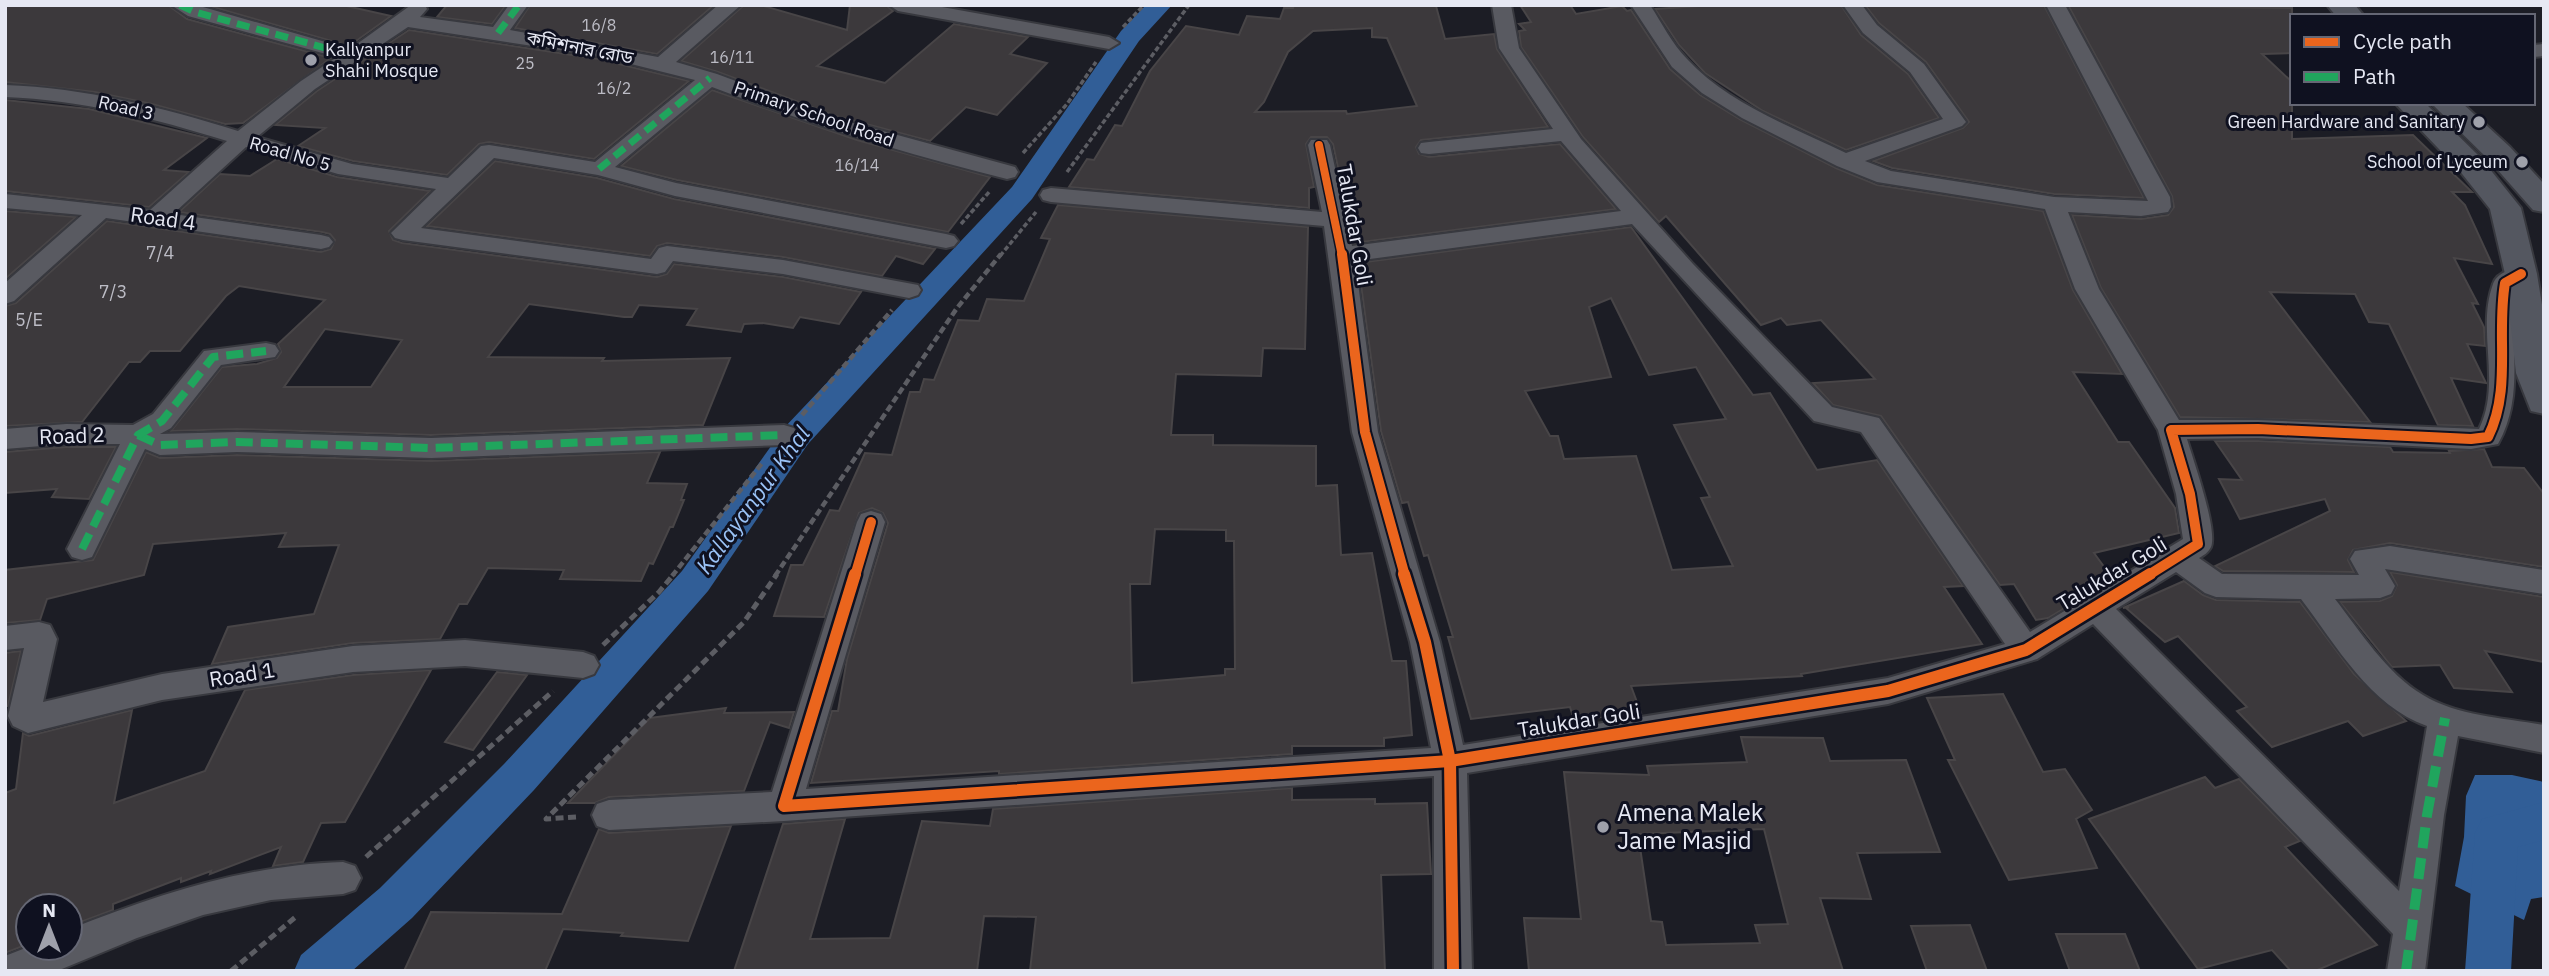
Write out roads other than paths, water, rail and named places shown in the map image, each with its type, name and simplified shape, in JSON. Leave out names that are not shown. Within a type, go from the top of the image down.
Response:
[{"type":"street","points":[[180,5],[234,24],[351,55]]},
{"type":"street","points":[[243,139],[306,87],[406,21],[422,5]]},
{"type":"street","points":[[498,33],[519,5]]},
{"type":"street","name":"কমিশনার রোড","points":[[406,21],[498,33],[662,64],[732,5]]},
{"type":"street","points":[[898,5],[1109,43]]},
{"type":"street","points":[[1501,5],[1509,48],[1566,134],[1685,269],[1824,414],[1870,425],[2026,650]]},
{"type":"street","points":[[1640,5],[1679,63],[1709,89],[1748,114],[1845,161],[1885,177],[2054,204],[2141,209],[2160,207],[2159,197],[2055,5]]},
{"type":"street","points":[[1845,161],[1955,122],[1939,96],[1911,61],[1866,25],[1853,5]]},
{"type":"street","name":"Primary School Road","points":[[662,64],[710,78],[814,118],[1007,172]]},
{"type":"street","points":[[599,169],[710,78]]},
{"type":"street","name":"Road 3","points":[[5,91],[62,95],[119,104],[243,139]]},
{"type":"street","points":[[2411,105],[2498,197],[2505,208],[2532,276],[2534,373],[2544,402]]},
{"type":"street","points":[[2447,105],[2499,153],[2544,203]]},
{"type":"street","points":[[1430,148],[1566,134]]},
{"type":"street","name":"Road No 5","points":[[155,218],[243,139],[338,167],[454,185]]},
{"type":"street","name":"Talukdar Goli","points":[[1319,145],[1342,255],[1365,432],[1425,642],[1450,761],[1453,971]]},
{"type":"street","points":[[909,290],[783,267],[667,253],[656,267],[403,233],[489,150],[599,169],[676,189],[946,241]]},
{"type":"street","points":[[1051,195],[1335,220]]},
{"type":"street","name":"Road 4","points":[[5,201],[101,210],[321,242]]},
{"type":"street","points":[[2054,204],[2087,289],[2171,430],[2258,429],[2471,439],[2488,437],[2495,427],[2503,370],[2501,298],[2505,283],[2532,276]]},
{"type":"street","points":[[5,296],[101,210]]},
{"type":"street","points":[[1342,255],[1639,216]]},
{"type":"street","points":[[82,549],[138,435],[162,421],[213,357],[266,351]]},
{"type":"street","name":"Talukdar Goli","points":[[1450,761],[1888,691],[2026,650],[2198,544],[2190,494],[2171,430]]},
{"type":"street","name":"Road 2","points":[[5,439],[66,434],[138,435],[160,445],[237,442],[431,448],[784,435]]},
{"type":"street","points":[[784,806],[871,522]]},
{"type":"street","points":[[2177,558],[2216,585],[2309,589],[2380,586],[2365,559],[2390,557],[2544,582]]},
{"type":"street","points":[[2309,589],[2391,687],[2410,705],[2445,719],[2544,739]]},
{"type":"street","points":[[2095,607],[2412,929]]},
{"type":"street","name":"Road 1","points":[[5,638],[39,634],[42,639],[24,716],[28,719],[162,687],[354,659],[465,653],[583,665]]},
{"type":"street","points":[[2406,971],[2427,815],[2445,719]]},
{"type":"street","points":[[609,815],[784,806],[1450,761]]},
{"type":"street","points":[[84,942],[187,903],[250,885],[305,877],[343,877]]},
{"type":"street","points":[[13,971],[35,962]]},
{"type":"water","points":[[2475,775],[2512,775],[2544,782],[2544,897],[2531,899],[2524,920],[2455,886],[2464,837],[2466,796]]},
{"type":"waterway","name":"Kallayanpur Khal","points":[[317,971],[396,903],[519,777],[695,581],[796,436],[1022,193],[1130,36],[1160,5]]},
{"type":"waterway","points":[[2488,971],[2497,833],[2544,821]]},
{"type":"place","name":"Kallyanpur Shahi Mosque","points":[[311,60]]},
{"type":"place","name":"Green Hardware and Sanitary","points":[[2479,122]]},
{"type":"place","name":"School of Lyceum","points":[[2522,162]]},
{"type":"place","name":"Amena Malek Jame Masjid","points":[[1603,827]]}]
